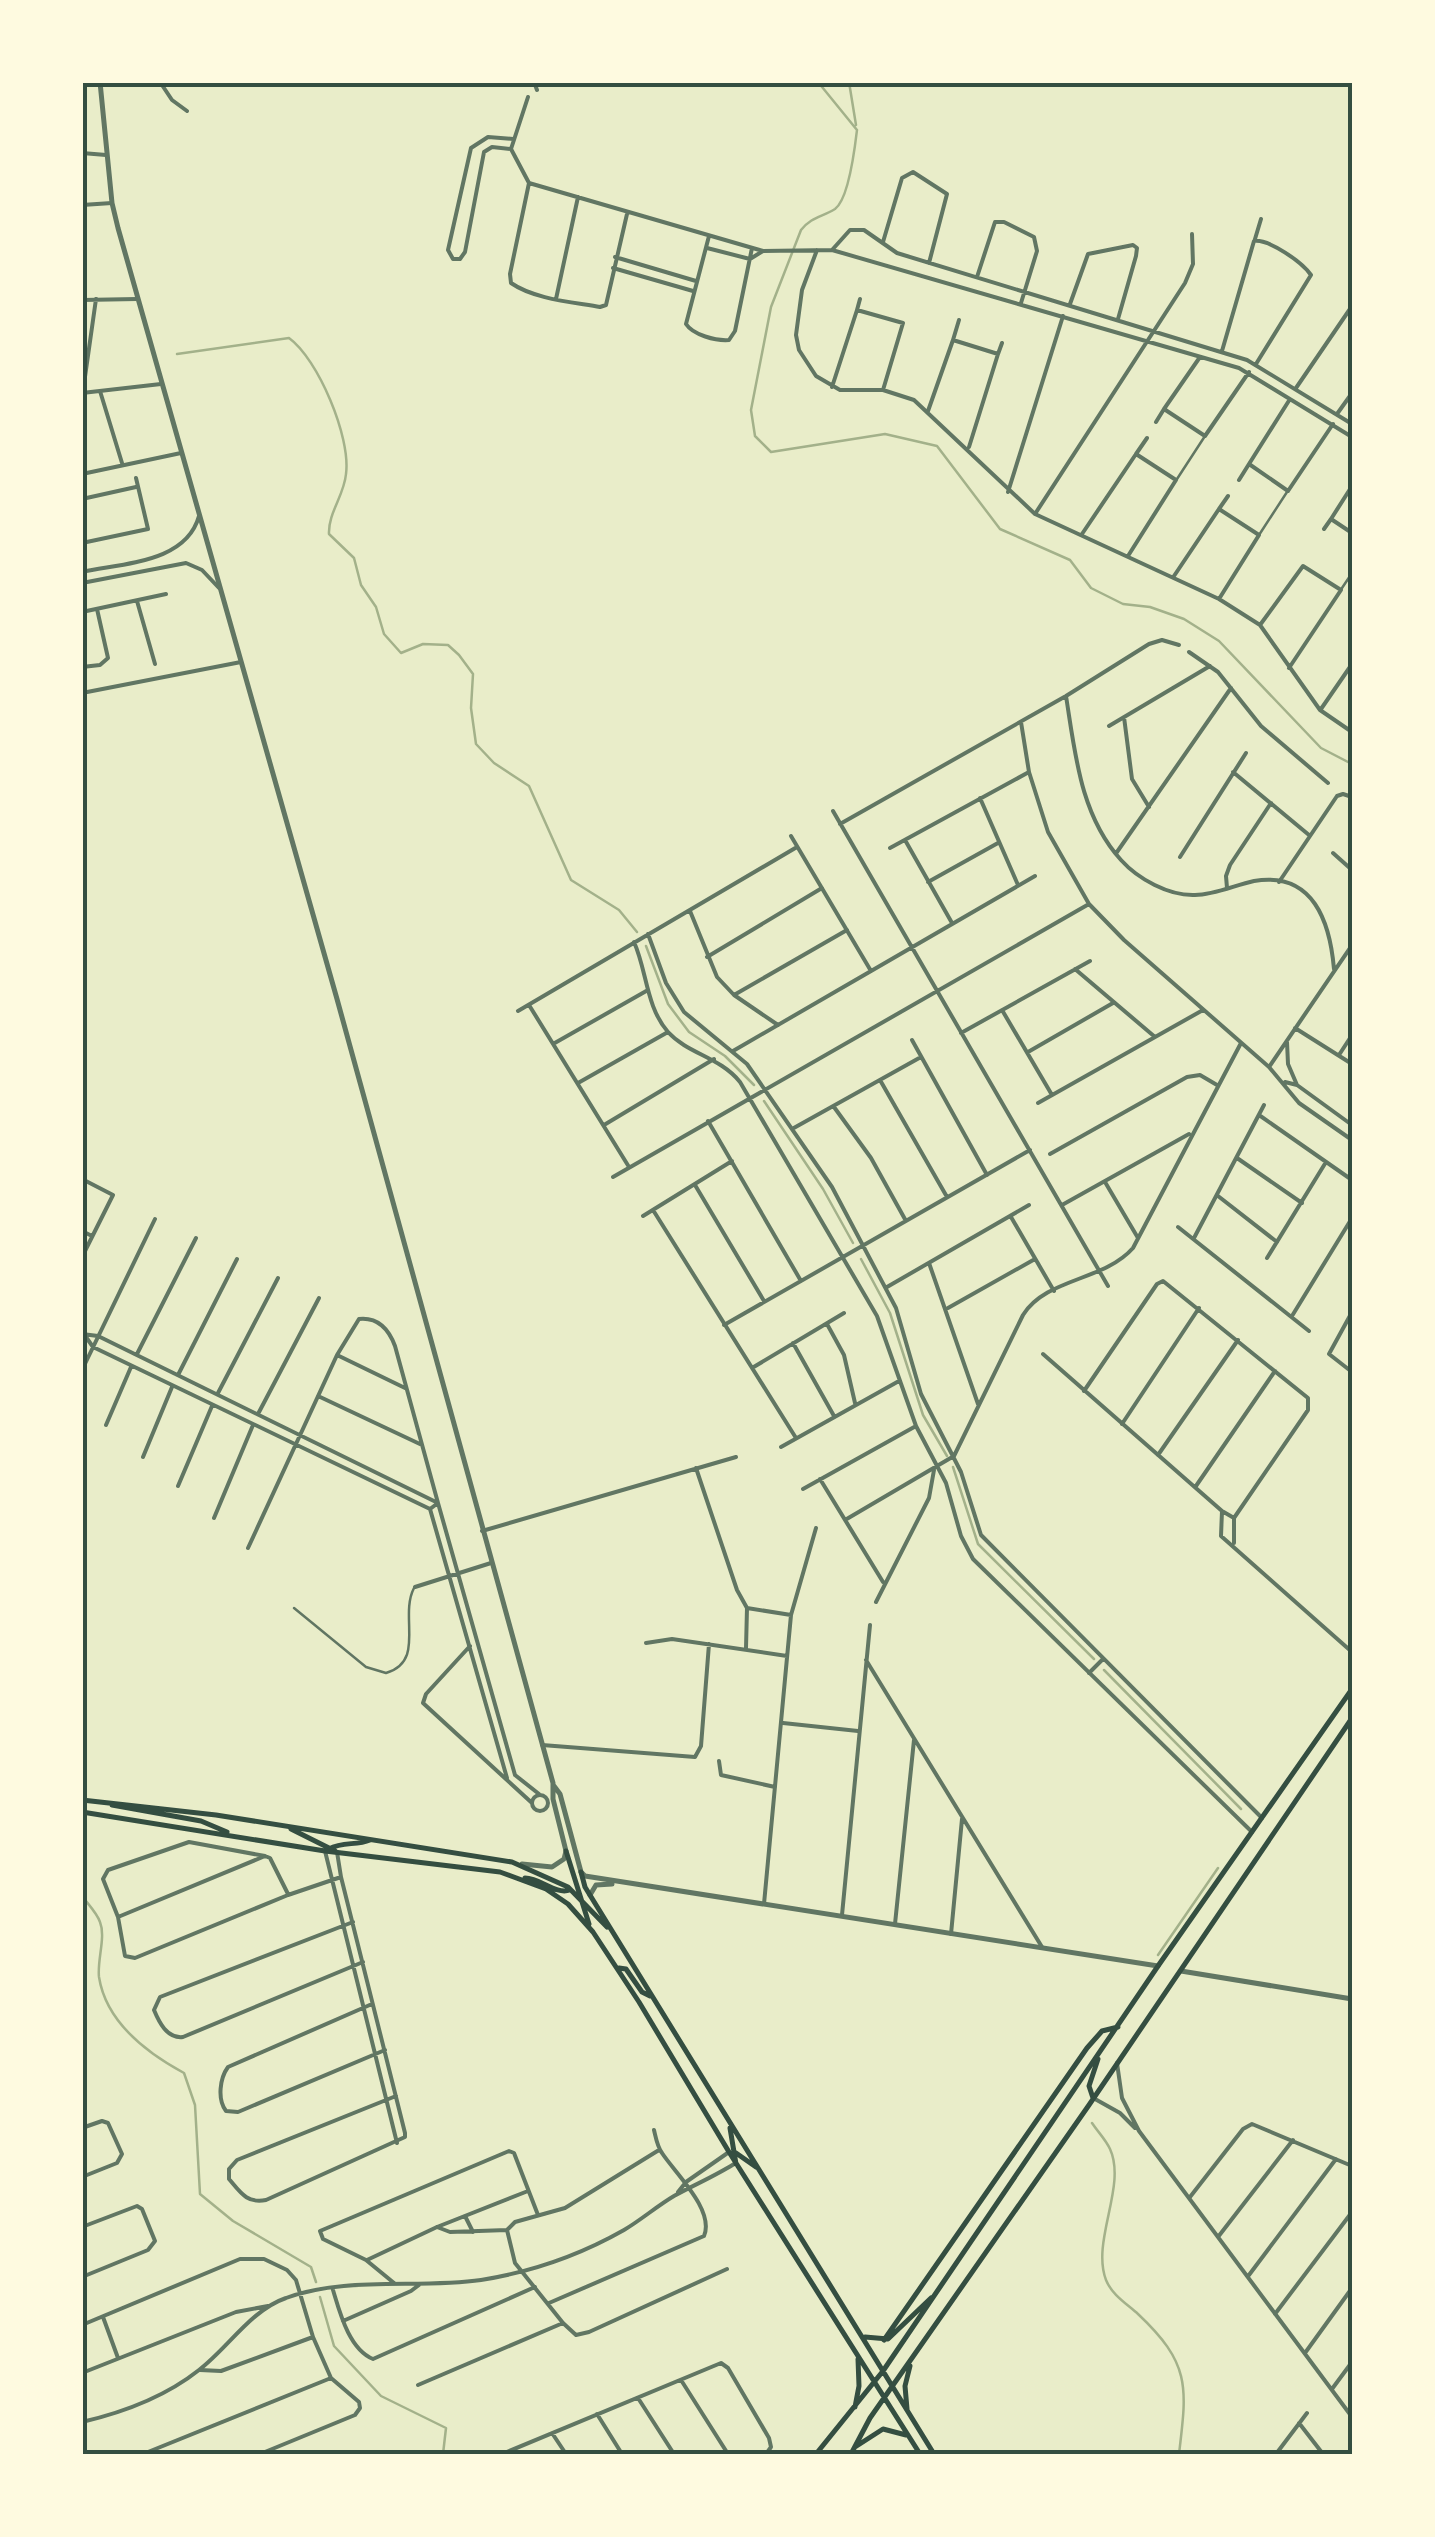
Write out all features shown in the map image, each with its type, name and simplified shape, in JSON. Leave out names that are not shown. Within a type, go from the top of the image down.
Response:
[{"type":"main road","points":[[816,2454],[875,2383],[1158,1966],[1352,1690]]},
{"type":"main road","points":[[852,2452],[884,2398],[1352,1718]]},
{"type":"main road","points":[[82,1800],[132,1803],[522,1864],[573,1889],[617,1939]]},
{"type":"main road","points":[[104,1802],[201,1822],[234,1836]]},
{"type":"main road","points":[[82,1812],[474,1868],[522,1879],[558,1896],[592,1932],[616,1967],[920,2454]]},
{"type":"main road","points":[[288,1827],[331,1850]]},
{"type":"main road","points":[[331,1850],[341,1843],[360,1844],[373,1839]]},
{"type":"main road","points":[[566,1851],[573,1889],[592,1932]]},
{"type":"main road","points":[[522,1879],[537,1879],[561,1892],[573,1889],[581,1876]]},
{"type":"main road","points":[[581,1876],[934,2454]]},
{"type":"main road","points":[[616,1967],[626,1968],[642,1992],[652,1997]]},
{"type":"main road","points":[[884,2340],[1086,2048],[1102,2031],[1118,2027]]},
{"type":"main road","points":[[1094,2098],[1089,2086],[1099,2056]]},
{"type":"main road","points":[[729,2121],[736,2164]]},
{"type":"main road","points":[[1026,2133],[1046,2132]]},
{"type":"main road","points":[[729,2152],[762,2172]]},
{"type":"main road","points":[[990,2187],[993,2208]]},
{"type":"main road","points":[[789,2246],[809,2252]]},
{"type":"main road","points":[[865,2337],[884,2340],[934,2297]]},
{"type":"main road","points":[[909,2417],[905,2386],[918,2350]]},
{"type":"main road","points":[[854,2412],[859,2393],[857,2356]]},
{"type":"main road","points":[[852,2452],[882,2429],[894,2429],[908,2436]]},
{"type":"street","points":[[100,82],[112,203],[137,298],[581,1876],[1158,1966]]},
{"type":"street","points":[[160,82],[165,94],[188,111]]},
{"type":"street","points":[[534,82],[537,90]]},
{"type":"street","points":[[528,97],[511,149],[529,183],[511,266],[511,283],[556,299],[603,307],[628,214]]},
{"type":"street","points":[[511,149],[492,148],[484,152],[465,252],[456,261],[448,250],[469,152],[474,144],[488,137],[513,139]]},
{"type":"street","points":[[488,137],[492,148]]},
{"type":"street","points":[[82,154],[106,155]]},
{"type":"street","points":[[883,242],[902,178],[913,172],[947,194],[929,263]]},
{"type":"street","points":[[529,183],[763,251],[832,250],[1249,372],[1352,438]]},
{"type":"street","points":[[556,299],[578,197]]},
{"type":"street","points":[[82,205],[112,203]]},
{"type":"street","points":[[1222,352],[1261,220]]},
{"type":"street","points":[[977,277],[993,225],[1004,222],[1034,237],[1038,242],[1021,303]]},
{"type":"street","points":[[832,250],[854,229],[864,230],[893,251],[1256,364],[1352,424]]},
{"type":"street","points":[[1035,514],[1150,342],[1191,271],[1192,234]]},
{"type":"street","points":[[708,236],[686,321],[688,328],[729,340],[736,331],[752,248]]},
{"type":"street","points":[[1255,239],[1311,275],[1256,364]]},
{"type":"street","points":[[1070,304],[1088,254],[1133,245],[1136,256],[1118,320]]},
{"type":"street","points":[[705,248],[750,260],[763,251]]},
{"type":"street","points":[[817,250],[800,301],[797,342],[808,366],[832,387],[905,395],[928,411],[1035,514],[1219,600],[1260,624],[1320,710],[1352,732]]},
{"type":"street","points":[[615,257],[696,281]]},
{"type":"street","points":[[613,268],[693,291]]},
{"type":"street","points":[[82,300],[137,298]]},
{"type":"street","points":[[96,299],[83,395],[161,384]]},
{"type":"street","points":[[832,387],[860,300]]},
{"type":"street","points":[[1296,388],[1352,306]]},
{"type":"street","points":[[857,310],[902,323]]},
{"type":"street","points":[[883,390],[905,316]]},
{"type":"street","points":[[1008,492],[1063,316]]},
{"type":"street","points":[[928,411],[959,320]]},
{"type":"street","points":[[952,340],[998,354]]},
{"type":"street","points":[[969,450],[1002,343]]},
{"type":"street","points":[[1156,422],[1200,357]]},
{"type":"street","points":[[1128,556],[1249,372]]},
{"type":"street","points":[[100,390],[122,464]]},
{"type":"street","points":[[1338,414],[1352,393]]},
{"type":"street","points":[[1239,480],[1291,397]]},
{"type":"street","points":[[1164,409],[1206,436]]},
{"type":"street","points":[[1219,600],[1333,424]]},
{"type":"street","points":[[1082,535],[1147,438]]},
{"type":"street","points":[[82,474],[180,453]]},
{"type":"street","points":[[1136,454],[1176,480]]},
{"type":"street","points":[[1249,464],[1288,491]]},
{"type":"street","points":[[82,543],[144,531],[149,526],[136,478]]},
{"type":"street","points":[[1324,529],[1352,486]]},
{"type":"street","points":[[82,499],[138,487]]},
{"type":"street","points":[[1173,578],[1228,496]]},
{"type":"street","points":[[1219,508],[1259,536]]},
{"type":"street","points":[[82,572],[172,551],[188,541],[200,516]]},
{"type":"street","points":[[1331,520],[1352,534]]},
{"type":"street","points":[[156,555],[159,567]]},
{"type":"street","points":[[1260,624],[1307,559]]},
{"type":"street","points":[[82,583],[186,563],[210,576],[219,588]]},
{"type":"street","points":[[1302,566],[1341,590]]},
{"type":"street","points":[[1289,668],[1352,573]]},
{"type":"street","points":[[82,612],[166,594]]},
{"type":"street","points":[[136,600],[155,664]]},
{"type":"street","points":[[82,668],[100,665],[108,658],[96,609]]},
{"type":"street","points":[[840,824],[1154,642],[1168,640],[1179,646]]},
{"type":"street","points":[[1189,652],[1210,666],[1266,730],[1328,783]]},
{"type":"street","points":[[82,692],[241,662]]},
{"type":"street","points":[[1320,710],[1352,664]]},
{"type":"street","points":[[1110,726],[1210,666]]},
{"type":"street","points":[[1115,854],[1232,688]]},
{"type":"street","points":[[1066,696],[1082,788],[1115,854],[1130,870],[1170,891],[1194,895],[1259,880],[1279,882],[1305,894],[1323,913],[1332,938],[1334,969]]},
{"type":"street","points":[[1124,717],[1132,778],[1150,808]]},
{"type":"street","points":[[1020,722],[1029,772],[1048,832],[1089,904],[1124,940],[1270,1067],[1295,1100],[1352,1140]]},
{"type":"street","points":[[1180,857],[1246,753]]},
{"type":"street","points":[[890,848],[1029,772]]},
{"type":"street","points":[[1233,772],[1309,834]]},
{"type":"street","points":[[1279,882],[1335,798],[1344,794],[1352,797]]},
{"type":"street","points":[[980,798],[1018,885]]},
{"type":"street","points":[[1228,888],[1226,876],[1230,865],[1271,804]]},
{"type":"street","points":[[833,812],[1108,1286]]},
{"type":"street","points":[[791,836],[870,971]]},
{"type":"street","points":[[905,840],[952,923]]},
{"type":"street","points":[[928,882],[998,843]]},
{"type":"street","points":[[518,1011],[798,847]]},
{"type":"street","points":[[1333,852],[1350,867]]},
{"type":"street","points":[[1350,867],[1352,857]]},
{"type":"street","points":[[733,1050],[1035,876]]},
{"type":"street","points":[[707,957],[822,888]]},
{"type":"street","points":[[613,1177],[1089,904]]},
{"type":"street","points":[[690,912],[717,978],[734,995],[778,1025]]},
{"type":"street","points":[[734,995],[847,930]]},
{"type":"street","points":[[648,934],[666,984],[684,1012],[733,1050],[832,1187],[886,1287],[921,1394],[954,1456],[981,1536],[1262,1818]]},
{"type":"street","points":[[634,942],[655,1011],[668,1032],[733,1073],[882,1325],[916,1426],[951,1498],[964,1543],[973,1559],[1252,1832]]},
{"type":"street","points":[[1270,1067],[1352,945]]},
{"type":"street","points":[[962,1033],[1090,960]]},
{"type":"street","points":[[1076,969],[1155,1037]]},
{"type":"street","points":[[553,1044],[648,990]]},
{"type":"street","points":[[1028,1052],[1113,1003]]},
{"type":"street","points":[[528,1004],[629,1167]]},
{"type":"street","points":[[1002,1010],[1052,1095]]},
{"type":"street","points":[[1038,1103],[1203,1010]]},
{"type":"street","points":[[1296,1028],[1352,1064]]},
{"type":"street","points":[[578,1083],[668,1032]]},
{"type":"street","points":[[1339,1055],[1352,1035]]},
{"type":"street","points":[[912,1040],[987,1174]]},
{"type":"street","points":[[845,1520],[954,1456],[1026,1310],[1034,1302],[1128,1254],[1240,1042]]},
{"type":"street","points":[[1287,1042],[1288,1064],[1297,1085]]},
{"type":"street","points":[[792,1128],[921,1057]]},
{"type":"street","points":[[604,1125],[714,1058]]},
{"type":"street","points":[[1050,1154],[1187,1076],[1200,1075],[1217,1084]]},
{"type":"street","points":[[880,1080],[947,1198]]},
{"type":"street","points":[[1285,1082],[1297,1085],[1352,1125]]},
{"type":"street","points":[[1295,1100],[1303,1090]]},
{"type":"street","points":[[1194,1238],[1264,1106]]},
{"type":"street","points":[[834,1107],[871,1158],[906,1222]]},
{"type":"street","points":[[1258,1115],[1352,1180]]},
{"type":"street","points":[[708,1121],[801,1282]]},
{"type":"street","points":[[1062,1205],[1192,1132]]},
{"type":"street","points":[[724,1325],[1030,1150]]},
{"type":"street","points":[[1237,1158],[1302,1203]]},
{"type":"street","points":[[643,1216],[732,1161]]},
{"type":"street","points":[[1268,1258],[1326,1162]]},
{"type":"street","points":[[82,1179],[112,1195],[82,1256]]},
{"type":"street","points":[[1105,1182],[1138,1238]]},
{"type":"street","points":[[695,1185],[765,1302]]},
{"type":"street","points":[[1217,1195],[1278,1242]]},
{"type":"street","points":[[886,1287],[1030,1205]]},
{"type":"street","points":[[653,1210],[796,1438]]},
{"type":"street","points":[[1010,1216],[1054,1291]]},
{"type":"street","points":[[1292,1316],[1352,1218]]},
{"type":"street","points":[[82,1370],[155,1219]]},
{"type":"street","points":[[1178,1227],[1309,1331]]},
{"type":"street","points":[[82,1231],[92,1236]]},
{"type":"street","points":[[136,1355],[196,1238]]},
{"type":"street","points":[[947,1308],[1035,1258]]},
{"type":"street","points":[[178,1376],[237,1259]]},
{"type":"street","points":[[929,1263],[978,1404]]},
{"type":"street","points":[[217,1396],[278,1278]]},
{"type":"street","points":[[1084,1390],[1157,1284],[1163,1281],[1308,1398],[1310,1404],[1234,1518],[1234,1546]]},
{"type":"street","points":[[258,1415],[319,1298]]},
{"type":"street","points":[[1122,1424],[1199,1308]]},
{"type":"street","points":[[1352,1312],[1329,1354],[1352,1372]]},
{"type":"street","points":[[752,1368],[844,1314]]},
{"type":"street","points":[[248,1548],[337,1354],[359,1318],[370,1319],[388,1332],[407,1389],[515,1775],[550,1800],[556,1814],[566,1851],[564,1859],[554,1866],[522,1864]]},
{"type":"street","points":[[827,1324],[844,1355],[855,1403]]},
{"type":"street","points":[[84,1334],[98,1336],[438,1503]]},
{"type":"street","points":[[84,1334],[93,1347],[131,1367],[430,1509],[507,1778]]},
{"type":"street","points":[[1158,1455],[1238,1340]]},
{"type":"street","points":[[792,1343],[834,1416]]},
{"type":"street","points":[[337,1354],[407,1389]]},
{"type":"street","points":[[1043,1354],[1234,1518]]},
{"type":"street","points":[[106,1425],[131,1367]]},
{"type":"street","points":[[1195,1488],[1275,1371]]},
{"type":"street","points":[[781,1447],[899,1381]]},
{"type":"street","points":[[142,1456],[172,1387]]},
{"type":"street","points":[[318,1396],[423,1446]]},
{"type":"street","points":[[178,1486],[212,1406]]},
{"type":"street","points":[[214,1518],[252,1424]]},
{"type":"street","points":[[803,1489],[916,1426]]},
{"type":"street","points":[[482,1530],[736,1457]]},
{"type":"street","points":[[696,1468],[736,1590],[747,1608],[746,1648]]},
{"type":"street","points":[[876,1602],[929,1498],[936,1468]]},
{"type":"street","points":[[820,1479],[884,1583]]},
{"type":"street","points":[[430,1509],[438,1503]]},
{"type":"street","points":[[1222,1510],[1220,1536],[1352,1652]]},
{"type":"street","points":[[764,1904],[791,1616],[816,1528]]},
{"type":"street","points":[[294,1608],[366,1667],[386,1673],[401,1666],[408,1654],[408,1606],[415,1587],[491,1563]]},
{"type":"street","points":[[747,1608],[791,1616]]},
{"type":"street","points":[[842,1915],[870,1625]]},
{"type":"street","points":[[646,1643],[666,1639],[787,1656]]},
{"type":"street","points":[[542,1745],[698,1756],[709,1644]]},
{"type":"street","points":[[470,1646],[426,1694],[423,1704],[507,1778],[537,1810],[556,1814]]},
{"type":"street","points":[[1089,1674],[1103,1659]]},
{"type":"street","points":[[866,1660],[1042,1947]]},
{"type":"street","points":[[781,1723],[858,1730]]},
{"type":"street","points":[[895,1924],[914,1739]]},
{"type":"street","points":[[720,1761],[721,1775],[775,1787]]},
{"type":"street","points":[[507,1778],[515,1775]]},
{"type":"street","points":[[546,1809],[552,1783]]},
{"type":"street","points":[[532,1803],[540,1796]]},
{"type":"street","points":[[951,1934],[962,1818]]},
{"type":"street","points":[[267,1857],[189,1842],[108,1870],[103,1879],[118,1917],[123,1953],[128,1958],[341,1877]]},
{"type":"street","points":[[331,1850],[341,1877],[374,2004],[405,2133],[396,2143],[258,2201],[245,2197],[229,2179],[232,2164],[396,2096]]},
{"type":"street","points":[[331,1850],[332,1880],[396,2143]]},
{"type":"street","points":[[267,1857],[288,1895]]},
{"type":"street","points":[[118,1917],[267,1857]]},
{"type":"street","points":[[590,1894],[596,1884],[614,1883]]},
{"type":"street","points":[[352,1922],[160,1997],[154,2010],[168,2032],[175,2038],[183,2037],[363,1962]]},
{"type":"street","points":[[1178,1970],[1352,2000]]},
{"type":"street","points":[[374,2004],[228,2067],[222,2080],[222,2106],[226,2111],[238,2112],[384,2050]]},
{"type":"street","points":[[1118,2062],[1120,2094],[1139,2131],[1352,2418]]},
{"type":"street","points":[[1094,2098],[1120,2113],[1139,2131]]},
{"type":"street","points":[[82,2128],[102,2121],[108,2123],[122,2154],[116,2163],[82,2177]]},
{"type":"street","points":[[1189,2198],[1247,2127],[1261,2126],[1352,2166]]},
{"type":"street","points":[[549,2303],[704,2236],[708,2226],[686,2182],[659,2150],[654,2130]]},
{"type":"street","points":[[1218,2238],[1293,2140]]},
{"type":"street","points":[[394,2283],[366,2260],[320,2234],[325,2226],[509,2150],[514,2153],[538,2216]]},
{"type":"street","points":[[437,2227],[450,2232],[507,2230],[515,2222],[565,2208],[659,2150]]},
{"type":"street","points":[[675,2196],[686,2182],[729,2152]]},
{"type":"street","points":[[1247,2276],[1336,2159]]},
{"type":"street","points":[[82,2372],[236,2312],[301,2294],[394,2283],[477,2280],[524,2270],[586,2250],[736,2164]]},
{"type":"street","points":[[366,2260],[528,2192]]},
{"type":"street","points":[[82,2227],[137,2206],[155,2238],[148,2250],[82,2277]]},
{"type":"street","points":[[1275,2314],[1352,2212]]},
{"type":"street","points":[[465,2216],[472,2232]]},
{"type":"street","points":[[507,2230],[515,2263],[576,2335],[728,2269]]},
{"type":"street","points":[[82,2325],[249,2258],[264,2259],[287,2270],[296,2280],[312,2338],[331,2378],[359,2402],[360,2408],[355,2415],[260,2454]]},
{"type":"street","points":[[342,2321],[412,2292],[419,2285]]},
{"type":"street","points":[[334,2289],[342,2321],[365,2355],[376,2358],[440,2326],[535,2287]]},
{"type":"street","points":[[1305,2353],[1352,2288]]},
{"type":"street","points":[[82,2422],[140,2406],[200,2370],[268,2306]]},
{"type":"street","points":[[103,2316],[118,2358]]},
{"type":"street","points":[[418,2385],[562,2323]]},
{"type":"street","points":[[200,2370],[221,2371],[312,2338]]},
{"type":"street","points":[[1332,2390],[1352,2362]]},
{"type":"street","points":[[502,2454],[715,2364],[728,2368],[769,2438],[767,2453]]},
{"type":"street","points":[[143,2454],[331,2378]]},
{"type":"street","points":[[681,2380],[728,2454]]},
{"type":"street","points":[[638,2398],[674,2454]]},
{"type":"street","points":[[1276,2454],[1307,2412]]},
{"type":"street","points":[[598,2414],[622,2454]]},
{"type":"street","points":[[1300,2424],[1323,2454]]},
{"type":"street","points":[[552,2433],[566,2454]]},
{"type":"waterway","points":[[818,82],[857,130],[853,160],[840,203],[801,230],[771,307],[751,410],[755,436],[771,452],[885,434],[937,446],[1000,529],[1070,560],[1091,588],[1123,604],[1150,607],[1184,619],[1219,641],[1321,748],[1352,764]]},
{"type":"waterway","points":[[849,82],[856,125]]},
{"type":"waterway","points":[[177,354],[289,338],[300,348],[330,400],[346,458],[345,482],[329,534],[354,558],[361,585],[376,607],[384,634],[401,653],[423,644],[448,645],[459,655],[473,674],[471,708],[476,744],[494,763],[529,786],[571,880],[619,910],[637,932]]},
{"type":"waterway","points":[[646,946],[668,1004],[689,1032],[725,1056],[754,1085]]},
{"type":"waterway","points":[[764,1101],[823,1189],[853,1243]]},
{"type":"waterway","points":[[861,1259],[890,1313],[923,1415],[947,1456]]},
{"type":"waterway","points":[[953,1467],[978,1544],[1094,1659]]},
{"type":"waterway","points":[[1104,1670],[1241,1809]]},
{"type":"waterway","points":[[1158,1955],[1218,1868]]},
{"type":"waterway","points":[[82,1896],[102,1928],[99,1977],[110,2008],[143,2046],[184,2073],[195,2105],[200,2194],[233,2221],[311,2267],[316,2282]]},
{"type":"waterway","points":[[1092,2123],[1108,2146],[1114,2164],[1103,2248],[1106,2280],[1116,2295],[1155,2332],[1176,2363],[1184,2393],[1179,2454]]},
{"type":"waterway","points":[[320,2297],[334,2346],[381,2396],[446,2428],[443,2454]]}]
